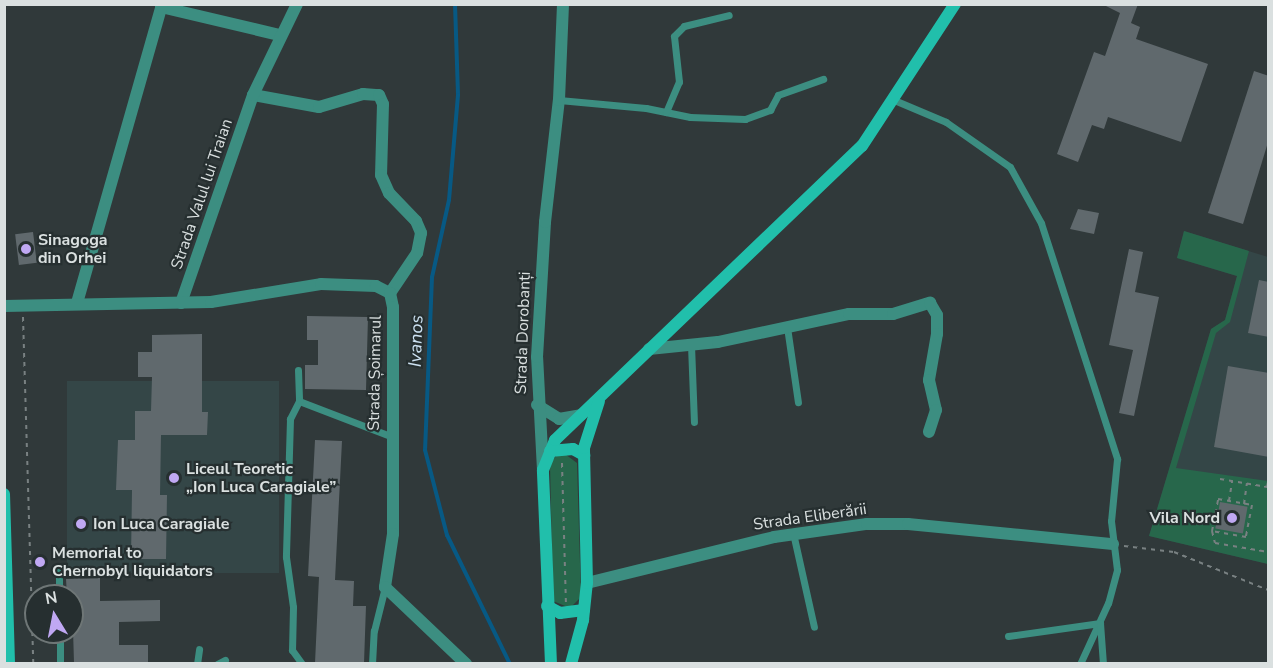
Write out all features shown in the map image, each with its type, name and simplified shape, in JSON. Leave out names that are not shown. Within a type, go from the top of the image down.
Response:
[{"type":"street","name":"Strada Valul lui Traian","points":[[181,303],[253,95],[279,35],[297,4]]},
{"type":"street","name":"Strada Dorobanți","points":[[551,663],[543,470],[537,405],[541,281],[559,99],[563,4]]},
{"type":"street","points":[[543,470],[550,451],[581,415],[862,146],[955,4]]},
{"type":"street","points":[[77,303],[161,6],[279,35]]},
{"type":"street","points":[[253,95],[319,107],[363,94],[379,95],[383,104],[381,175],[389,193],[416,221],[421,233],[417,253],[390,293]]},
{"type":"street","name":"Strada Șoimarul","points":[[4,306],[211,302],[321,284],[376,286],[390,293],[393,308],[390,436],[392,542],[385,587]]},
{"type":"street","points":[[649,349],[691,345],[849,314],[893,314],[930,303],[937,315],[937,334],[929,380],[936,410],[929,432]]},
{"type":"street","points":[[574,661],[587,583],[584,455],[601,397]]},
{"type":"street","points":[[537,405],[559,418],[581,415]]},
{"type":"street","points":[[550,451],[573,449],[584,455]]},
{"type":"street","points":[[4,494],[9,663]]},
{"type":"street","name":"Strada Eliberării","points":[[587,583],[793,533],[867,524],[908,524],[1113,544]]},
{"type":"street","points":[[385,587],[466,663]]},
{"type":"street","points":[[548,606],[566,613],[584,610]]},
{"type":"lane","points":[[666,112],[679,82],[674,36],[684,26],[729,15]]},
{"type":"lane","points":[[559,99],[690,117],[745,119],[770,110],[778,95],[823,79]]},
{"type":"lane","points":[[894,100],[946,122],[1010,167],[1041,223],[1117,459],[1111,521],[1117,570],[1100,623],[1080,663]]},
{"type":"lane","points":[[787,327],[798,402]]},
{"type":"lane","points":[[691,345],[694,422]]},
{"type":"lane","points":[[298,370],[298,401],[290,419],[286,557],[293,607],[292,650],[302,663]]},
{"type":"lane","points":[[298,401],[390,436]]},
{"type":"lane","points":[[793,533],[814,627]]},
{"type":"lane","points":[[59,567],[59,584]]},
{"type":"lane","points":[[372,663],[374,631],[385,587]]},
{"type":"lane","points":[[1008,636],[1100,623]]},
{"type":"lane","points":[[1100,623],[1103,663]]},
{"type":"lane","points":[[60,644],[60,663]]},
{"type":"lane","points":[[197,663],[198,649]]},
{"type":"path","points":[[23,305],[33,663]]},
{"type":"path","points":[[562,456],[566,613]]},
{"type":"path","points":[[1220,479],[1268,487],[1269,482]]},
{"type":"path","points":[[1229,501],[1232,481]]},
{"type":"path","points":[[1244,504],[1247,483]]},
{"type":"path","points":[[1212,531],[1246,537],[1252,505],[1218,499],[1212,531],[1215,543],[1269,552]]},
{"type":"path","points":[[1113,544],[1174,552],[1269,590]]},
{"type":"shaded area","points":[[1184,231],[1268,257],[1268,564],[1149,536],[1211,329],[1225,320],[1237,276],[1177,258]]},
{"type":"shaded area","name":"Liceul Teoretic „Ion Luca Caragiale”","points":[[67,381],[279,381],[279,573],[67,573]]},
{"type":"green space","points":[[1184,231],[1249,251],[1230,322],[1216,333],[1176,468],[1268,481],[1268,564],[1149,536],[1211,329],[1225,320],[1237,276],[1177,258]]},
{"type":"green space","points":[[565,454],[577,463],[581,597],[570,608],[553,601],[550,464],[556,456]]},
{"type":"building","points":[[1102,4],[1138,4],[1131,23],[1140,27],[1136,39],[1208,64],[1181,142],[1108,117],[1104,129],[1092,125],[1078,162],[1057,154],[1094,52],[1105,56],[1120,13]]},
{"type":"building","points":[[1254,71],[1269,76],[1269,139],[1243,224],[1208,213]]},
{"type":"building","points":[[1078,209],[1099,213],[1094,234],[1070,229]]},
{"type":"building","name":"Sinagoga din Orhei","points":[[33,232],[37,263],[19,265],[15,234]]},
{"type":"building","points":[[1129,249],[1143,252],[1135,292],[1159,297],[1134,416],[1119,413],[1133,350],[1109,345]]},
{"type":"building","points":[[1259,280],[1269,282],[1269,337],[1248,333]]},
{"type":"building","points":[[307,316],[368,317],[366,390],[305,389],[305,365],[318,365],[318,340],[307,340]]},
{"type":"building","points":[[202,334],[202,412],[208,412],[207,435],[161,435],[160,495],[167,495],[166,559],[131,559],[132,490],[116,490],[118,440],[135,440],[135,411],[151,411],[152,377],[138,377],[138,352],[152,352],[152,335]]},
{"type":"building","points":[[1228,366],[1269,373],[1269,457],[1214,447]]},
{"type":"building","points":[[315,440],[342,441],[335,580],[354,581],[353,606],[366,606],[364,663],[315,663],[319,577],[308,576]]},
{"type":"building","name":"Vila Nord","points":[[1220,502],[1248,507],[1243,533],[1215,529]]},
{"type":"building","points":[[100,578],[100,601],[160,600],[160,621],[119,622],[119,645],[148,645],[148,663],[74,663],[73,644],[84,644],[84,584],[66,584],[66,579]]},
{"type":"waterway","name":"Ivanos","points":[[455,4],[458,95],[449,200],[432,277],[425,450],[447,535],[510,664]]},
{"type":"place","name":"Sinagoga din Orhei","points":[[26,249]]},
{"type":"place","name":"Liceul Teoretic „Ion Luca Caragiale”","points":[[174,478]]},
{"type":"place","name":"Vila Nord","points":[[1232,518]]},
{"type":"place","name":"Ion Luca Caragiale","points":[[81,524]]},
{"type":"place","name":"Memorial to Chernobyl liquidators","points":[[40,562]]}]
